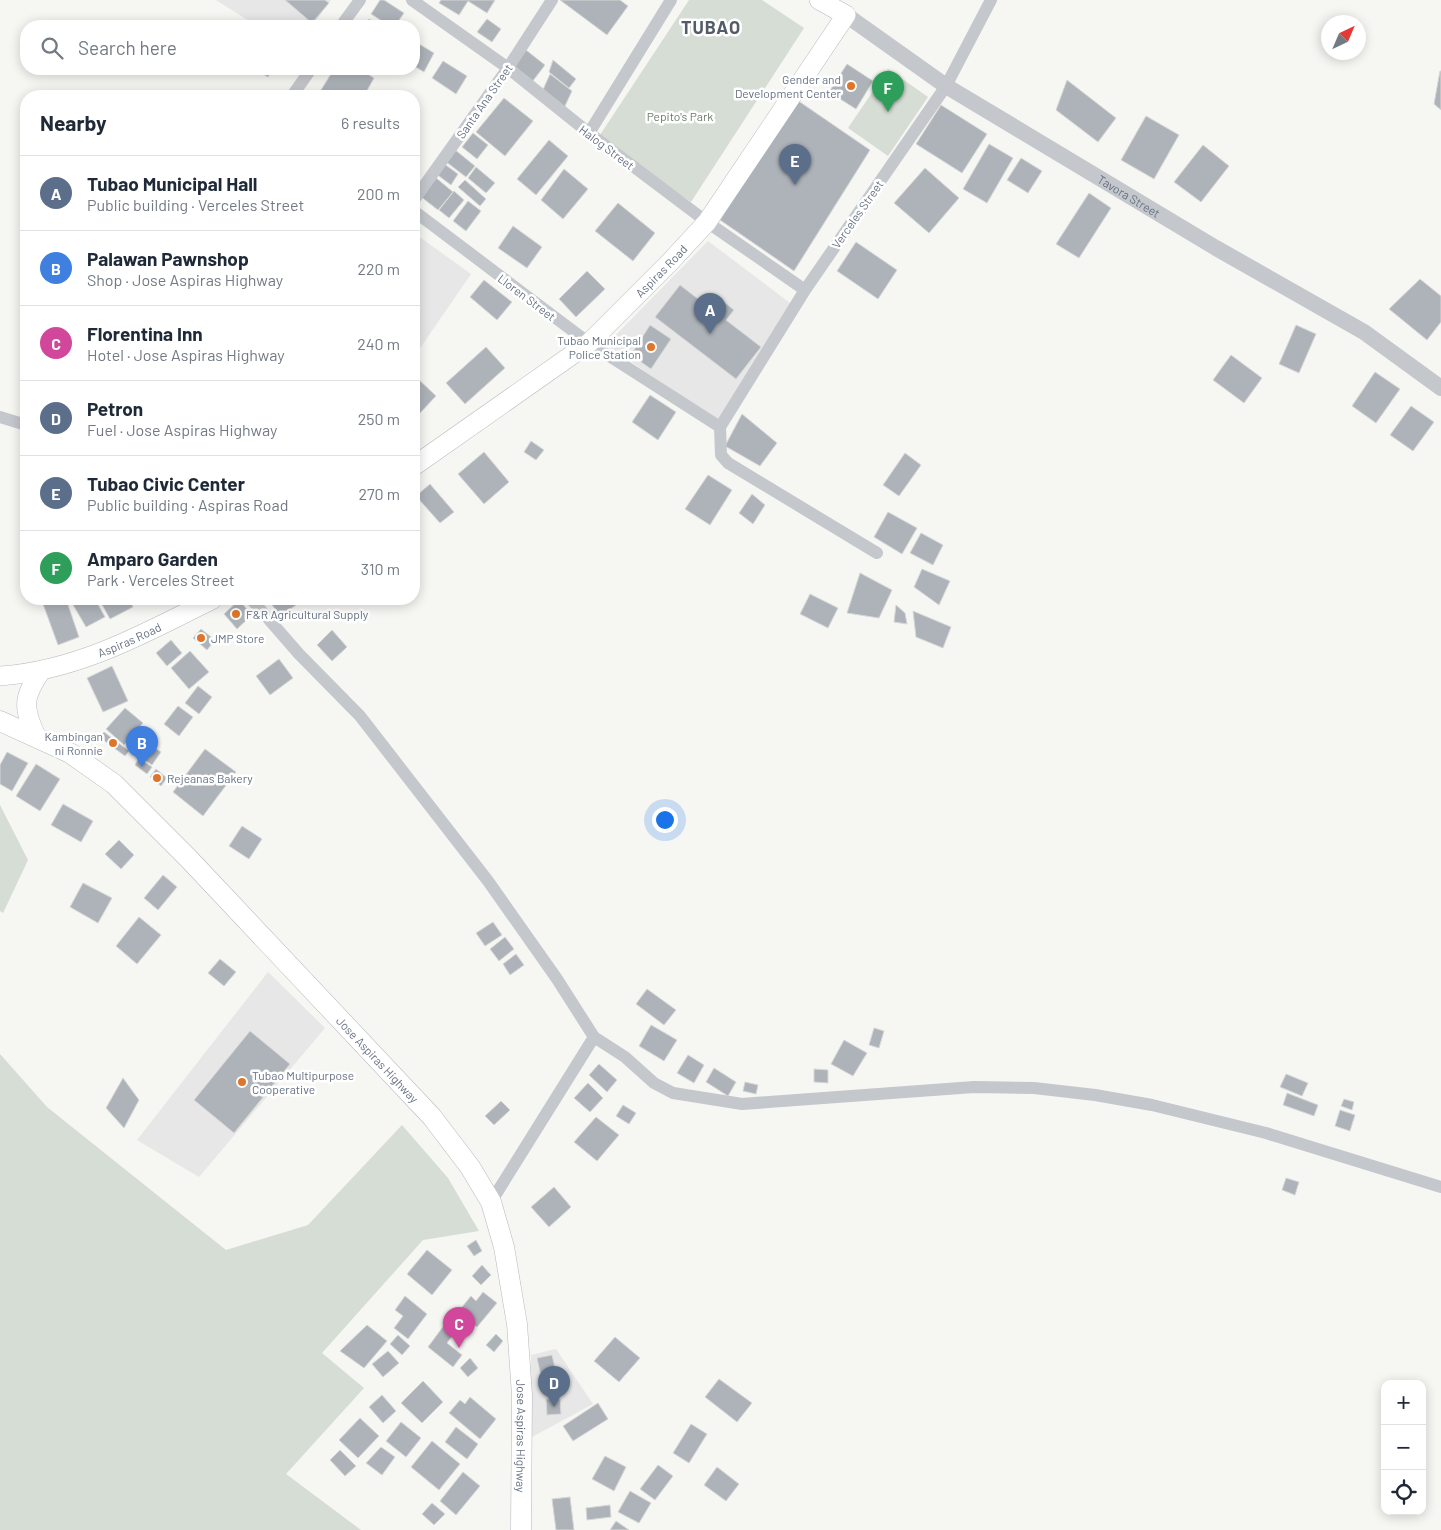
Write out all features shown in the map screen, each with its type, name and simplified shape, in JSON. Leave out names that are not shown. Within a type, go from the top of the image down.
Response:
[{"type":"main road","name":"Tavora Street","points":[[819,0],[846,15]]},
{"type":"main road","name":"Aspiras Road","points":[[420,462],[589,343],[670,262],[706,222],[846,15]]},
{"type":"main road","name":"Aspiras Road","points":[[0,676],[42,672],[122,644],[201,605]]},
{"type":"main road","points":[[36,738],[25,706],[28,693],[42,672]]},
{"type":"main road","name":"Jose Aspiras Highway","points":[[0,721],[90,765],[114,784],[153,822],[432,1116],[470,1167],[491,1202],[504,1247],[517,1324],[522,1395],[519,1528]]},
{"type":"street","points":[[345,20],[360,0]]},
{"type":"street","name":"Halog Street","points":[[412,0],[508,68],[589,134],[706,222],[805,290]]},
{"type":"street","name":"Santa Ana Street","points":[[420,192],[508,68],[552,0]]},
{"type":"street","points":[[589,134],[671,0]]},
{"type":"street","name":"Verceles Street","points":[[720,427],[805,290],[946,86],[991,0]]},
{"type":"street","name":"Tavora Street","points":[[846,15],[946,86],[1216,248],[1364,332],[1441,388]]},
{"type":"street","points":[[296,90],[306,75]]},
{"type":"street","name":"Lloren Street","points":[[420,216],[589,343],[720,427]]},
{"type":"street","points":[[0,417],[20,423]]},
{"type":"street","points":[[720,427],[721,455],[728,463],[877,553]]},
{"type":"street","points":[[256,605],[299,654],[360,716],[392,756],[488,881],[557,979],[594,1037],[625,1057],[654,1083],[673,1092],[742,1104],[974,1088],[1034,1088],[1105,1097],[1207,1118],[1266,1133],[1441,1187]]},
{"type":"street","points":[[491,1202],[594,1037]]},
{"type":"shaded area","points":[[216,0],[331,0],[316,20],[248,20]]},
{"type":"shaded area","points":[[420,237],[471,274],[420,348]]},
{"type":"shaded area","points":[[708,241],[790,303],[717,420],[606,345]]},
{"type":"shaded area","points":[[268,972],[325,1028],[199,1177],[137,1140]]},
{"type":"shaded area","points":[[556,1349],[593,1404],[532,1437],[531,1355]]},
{"type":"green space","name":"Pepito's Park","points":[[689,0],[762,0],[804,28],[691,202],[598,138]]},
{"type":"green space","points":[[888,69],[928,97],[888,156],[848,128]]},
{"type":"green space","points":[[0,805],[28,860],[3,913],[0,911]]},
{"type":"green space","points":[[0,1054],[47,1107],[226,1250],[308,1225],[402,1125],[448,1178],[479,1231],[423,1240],[322,1353],[364,1388],[286,1474],[361,1530],[0,1530]]},
{"type":"building","points":[[285,0],[325,0],[329,3],[315,20],[308,20]]},
{"type":"building","points":[[380,0],[384,0],[404,13],[399,20],[380,20],[371,14]]},
{"type":"building","points":[[441,0],[495,0],[487,13],[468,1],[459,15],[439,3]]},
{"type":"building","points":[[560,0],[620,0],[628,6],[607,35]]},
{"type":"building","points":[[487,19],[501,29],[492,42],[477,32]]},
{"type":"building","points":[[420,45],[434,53],[424,72],[420,70]]},
{"type":"building","points":[[526,50],[545,65],[532,82],[513,67]]},
{"type":"building","points":[[553,60],[576,79],[569,88],[549,72]]},
{"type":"building","points":[[443,61],[467,76],[456,94],[432,78]]},
{"type":"building","name":"Gender and Development Center","points":[[847,64],[873,81],[856,109],[829,92]]},
{"type":"building","points":[[1441,71],[1441,110],[1434,104]]},
{"type":"building","points":[[550,74],[572,91],[564,108],[542,92]]},
{"type":"building","points":[[330,75],[369,75],[374,78],[367,90],[321,90]]},
{"type":"building","points":[[1067,80],[1116,118],[1098,142],[1056,110]]},
{"type":"building","points":[[504,98],[533,121],[505,156],[476,132]]},
{"type":"building","points":[[797,100],[870,150],[794,271],[720,220]]},
{"type":"building","points":[[941,105],[987,134],[962,173],[916,144]]},
{"type":"building","points":[[1146,116],[1179,135],[1154,179],[1121,160]]},
{"type":"building","points":[[473,133],[488,145],[477,159],[462,147]]},
{"type":"building","points":[[549,140],[568,156],[536,195],[517,179]]},
{"type":"building","points":[[989,144],[1013,158],[987,203],[963,189]]},
{"type":"building","points":[[1203,145],[1229,166],[1201,202],[1174,182]]},
{"type":"building","points":[[454,149],[475,166],[466,177],[445,161]]},
{"type":"building","points":[[1021,158],[1042,171],[1028,193],[1007,180]]},
{"type":"building","points":[[443,163],[458,174],[451,185],[435,173]]},
{"type":"building","points":[[476,167],[495,183],[486,193],[468,178]]},
{"type":"building","points":[[925,168],[959,198],[929,233],[894,203]]},
{"type":"building","points":[[564,169],[588,189],[563,219],[541,200]]},
{"type":"building","points":[[435,177],[453,192],[438,210],[420,196]]},
{"type":"building","points":[[465,180],[486,199],[480,206],[458,187]]},
{"type":"building","points":[[454,191],[464,200],[449,218],[439,210]]},
{"type":"building","points":[[1089,193],[1111,208],[1079,258],[1056,244]]},
{"type":"building","points":[[468,201],[481,211],[466,231],[453,221]]},
{"type":"building","points":[[618,203],[655,233],[633,261],[595,231]]},
{"type":"building","points":[[513,226],[542,247],[527,268],[498,248]]},
{"type":"building","points":[[856,242],[897,270],[878,299],[837,271]]},
{"type":"building","points":[[587,271],[605,289],[576,317],[559,299]]},
{"type":"building","points":[[1420,279],[1441,296],[1441,322],[1427,340],[1389,309]]},
{"type":"building","points":[[484,280],[512,302],[497,320],[470,297]]},
{"type":"building","points":[[680,285],[711,309],[719,298],[734,310],[726,320],[761,347],[736,379],[655,317]]},
{"type":"building","name":"Tubao Municipal Police Station","points":[[650,325],[671,339],[651,369],[631,355]]},
{"type":"building","points":[[1296,325],[1316,334],[1299,373],[1279,364]]},
{"type":"building","points":[[486,347],[505,368],[465,404],[446,383]]},
{"type":"building","points":[[1231,355],[1262,378],[1244,403],[1213,380]]},
{"type":"building","points":[[1375,372],[1400,389],[1376,423],[1352,406]]},
{"type":"building","points":[[420,381],[436,396],[420,413]]},
{"type":"building","points":[[650,395],[676,412],[658,440],[632,422]]},
{"type":"building","points":[[1411,406],[1434,422],[1413,451],[1390,435]]},
{"type":"building","points":[[742,414],[777,443],[760,466],[725,446]]},
{"type":"building","points":[[531,441],[544,450],[536,460],[524,452]]},
{"type":"building","points":[[484,452],[509,482],[484,504],[458,474]]},
{"type":"building","points":[[905,453],[921,465],[899,496],[883,485]]},
{"type":"building","points":[[708,475],[732,490],[710,525],[685,509]]},
{"type":"building","points":[[430,484],[454,512],[440,523],[420,500],[420,493]]},
{"type":"building","points":[[752,494],[765,505],[753,524],[739,513]]},
{"type":"building","points":[[888,512],[917,528],[902,554],[874,537]]},
{"type":"building","points":[[921,533],[943,545],[933,565],[910,553]]},
{"type":"building","points":[[922,569],[950,581],[939,605],[914,587]]},
{"type":"building","points":[[860,573],[892,590],[879,618],[847,613]]},
{"type":"building","points":[[810,594],[838,608],[828,628],[800,614]]},
{"type":"building","points":[[43,605],[68,605],[79,637],[58,645]]},
{"type":"building","points":[[73,605],[98,605],[105,617],[86,627]]},
{"type":"building","points":[[102,605],[132,605],[133,607],[110,619]]},
{"type":"building","points":[[234,605],[243,605],[252,615],[237,629],[224,614]]},
{"type":"building","points":[[272,605],[296,605],[280,616]]},
{"type":"building","points":[[896,605],[905,613],[907,624],[894,622]]},
{"type":"building","points":[[913,611],[951,627],[943,648],[916,637]]},
{"type":"building","points":[[201,629],[215,640],[207,650],[193,638]]},
{"type":"building","points":[[332,630],[347,647],[332,661],[317,645]]},
{"type":"building","points":[[171,640],[182,653],[167,666],[156,653]]},
{"type":"building","points":[[190,651],[209,672],[189,689],[171,668]]},
{"type":"building","points":[[279,659],[293,678],[270,695],[256,676]]},
{"type":"building","points":[[112,666],[128,701],[103,712],[87,678]]},
{"type":"building","points":[[198,686],[212,697],[199,714],[185,703]]},
{"type":"building","points":[[178,706],[193,717],[179,736],[164,724]]},
{"type":"building","points":[[125,708],[143,723],[124,745],[106,729]]},
{"type":"building","points":[[104,732],[129,751],[125,756],[99,737]]},
{"type":"building","points":[[149,744],[161,752],[152,765],[140,757]]},
{"type":"building","points":[[205,749],[236,772],[203,816],[173,792]]},
{"type":"building","points":[[7,752],[28,763],[12,791],[0,784],[0,765]]},
{"type":"building","points":[[139,758],[152,767],[147,774],[135,765]]},
{"type":"building","points":[[36,764],[60,779],[40,811],[16,796]]},
{"type":"building","points":[[156,769],[167,778],[161,786],[150,777]]},
{"type":"building","points":[[63,804],[93,821],[81,842],[51,825]]},
{"type":"building","points":[[242,826],[262,839],[249,859],[229,846]]},
{"type":"building","points":[[119,840],[134,855],[121,869],[105,854]]},
{"type":"building","points":[[163,875],[177,887],[158,910],[144,898]]},
{"type":"building","points":[[83,883],[112,898],[98,923],[70,907]]},
{"type":"building","points":[[139,917],[161,935],[137,964],[116,946]]},
{"type":"building","points":[[493,922],[502,935],[485,946],[476,933]]},
{"type":"building","points":[[505,937],[514,949],[499,961],[490,949]]},
{"type":"building","points":[[516,954],[524,965],[510,975],[503,964]]},
{"type":"building","points":[[220,959],[236,972],[224,986],[208,973]]},
{"type":"building","points":[[647,989],[676,1010],[664,1025],[636,1004]]},
{"type":"building","points":[[651,1025],[677,1040],[664,1061],[639,1046]]},
{"type":"building","points":[[874,1028],[884,1031],[879,1048],[869,1045]]},
{"type":"building","name":"Tubao Multipurpose Cooperative","points":[[250,1031],[290,1064],[234,1133],[194,1100]]},
{"type":"building","points":[[844,1040],[867,1053],[853,1076],[831,1064]]},
{"type":"building","points":[[688,1055],[704,1065],[694,1083],[677,1073]]},
{"type":"building","points":[[599,1064],[617,1080],[607,1092],[589,1075]]},
{"type":"building","points":[[714,1068],[736,1082],[728,1096],[706,1082]]},
{"type":"building","points":[[814,1069],[828,1070],[828,1083],[814,1082]]},
{"type":"building","points":[[1286,1074],[1308,1083],[1302,1096],[1280,1087]]},
{"type":"building","points":[[123,1078],[139,1100],[124,1128],[106,1108]]},
{"type":"building","points":[[745,1082],[758,1085],[756,1094],[743,1091]]},
{"type":"building","points":[[588,1083],[603,1098],[590,1112],[574,1098]]},
{"type":"building","points":[[1287,1093],[1318,1105],[1314,1116],[1283,1105]]},
{"type":"building","points":[[1344,1099],[1354,1102],[1352,1110],[1341,1106]]},
{"type":"building","points":[[501,1101],[510,1110],[494,1125],[485,1116]]},
{"type":"building","points":[[623,1105],[636,1113],[629,1124],[616,1116]]},
{"type":"building","points":[[1340,1110],[1355,1115],[1350,1131],[1335,1126]]},
{"type":"building","points":[[596,1117],[619,1135],[597,1161],[574,1142]]},
{"type":"building","points":[[1286,1178],[1299,1182],[1295,1195],[1282,1190]]},
{"type":"building","points":[[554,1187],[571,1207],[549,1227],[531,1207]]},
{"type":"building","points":[[476,1240],[482,1251],[474,1256],[467,1246]]},
{"type":"building","points":[[427,1250],[452,1270],[432,1295],[407,1274]]},
{"type":"building","points":[[482,1265],[491,1275],[481,1285],[472,1276]]},
{"type":"building","points":[[483,1292],[497,1303],[477,1327],[458,1312],[471,1296],[476,1301]]},
{"type":"building","points":[[405,1296],[427,1314],[408,1339],[394,1328],[403,1316],[395,1310]]},
{"type":"building","points":[[445,1324],[455,1332],[447,1343],[462,1355],[453,1367],[428,1347]]},
{"type":"building","points":[[367,1325],[387,1341],[364,1368],[340,1351]]},
{"type":"building","points":[[496,1334],[503,1341],[494,1352],[486,1345]]},
{"type":"building","points":[[398,1335],[410,1346],[402,1355],[390,1344]]},
{"type":"building","points":[[615,1337],[640,1358],[619,1382],[594,1361]]},
{"type":"building","points":[[388,1351],[399,1363],[383,1377],[372,1364]]},
{"type":"building","points":[[552,1355],[556,1372],[541,1376],[537,1358]]},
{"type":"building","points":[[470,1358],[478,1368],[468,1377],[460,1368]]},
{"type":"building","points":[[719,1379],[752,1403],[737,1422],[705,1397]]},
{"type":"building","points":[[423,1381],[443,1402],[422,1423],[401,1403]]},
{"type":"building","points":[[382,1395],[396,1411],[383,1423],[369,1407]]},
{"type":"building","points":[[470,1397],[496,1419],[480,1439],[449,1413],[460,1400],[465,1404]]},
{"type":"building","points":[[546,1399],[560,1399],[561,1414],[547,1415]]},
{"type":"building","points":[[598,1403],[608,1419],[573,1441],[563,1426]]},
{"type":"building","points":[[360,1418],[379,1436],[358,1458],[339,1440]]},
{"type":"building","points":[[401,1422],[421,1438],[406,1457],[386,1441]]},
{"type":"building","points":[[691,1424],[707,1434],[689,1463],[673,1453]]},
{"type":"building","points":[[456,1427],[478,1444],[467,1459],[445,1442]]},
{"type":"building","points":[[432,1441],[460,1464],[439,1490],[411,1467]]},
{"type":"building","points":[[381,1447],[395,1457],[382,1475],[366,1463]]},
{"type":"building","points":[[340,1450],[356,1466],[345,1476],[330,1460]]},
{"type":"building","points":[[605,1456],[626,1467],[614,1491],[592,1479]]},
{"type":"building","points":[[658,1465],[673,1476],[655,1500],[640,1489]]},
{"type":"building","points":[[717,1467],[739,1484],[726,1501],[704,1485]]},
{"type":"building","points":[[463,1472],[480,1486],[456,1515],[440,1501]]},
{"type":"building","points":[[630,1491],[651,1503],[639,1523],[618,1512]]},
{"type":"building","points":[[570,1497],[574,1530],[556,1530],[552,1499]]},
{"type":"building","points":[[432,1503],[445,1514],[434,1525],[422,1514]]},
{"type":"building","points":[[610,1505],[611,1517],[587,1520],[586,1508]]},
{"type":"building","points":[[616,1521],[629,1530],[610,1530]]},
{"type":"place","name":"Gender and Development Center","points":[[851,86]]},
{"type":"place","name":"Amparo Garden","points":[[888,112]]},
{"type":"place","name":"Tubao Civic Center","points":[[795,185]]},
{"type":"place","name":"Tubao Municipal Hall","points":[[710,334]]},
{"type":"place","name":"Tubao Municipal Police Station","points":[[651,347]]},
{"type":"place","name":"F&R Agricultural Supply","points":[[236,614]]},
{"type":"place","name":"JMP Store","points":[[201,638]]},
{"type":"place","name":"Kambingan ni Ronnie","points":[[113,743]]},
{"type":"place","name":"Palawan Pawnshop","points":[[142,767]]},
{"type":"place","name":"Rejeanas Bakery","points":[[157,778]]},
{"type":"place","name":"Tubao Multipurpose Cooperative","points":[[242,1082]]},
{"type":"place","name":"Florentina Inn","points":[[459,1348]]},
{"type":"place","name":"Petron","points":[[554,1407]]},
{"type":"district","name":"TUBAO","points":[[711,27]]}]
